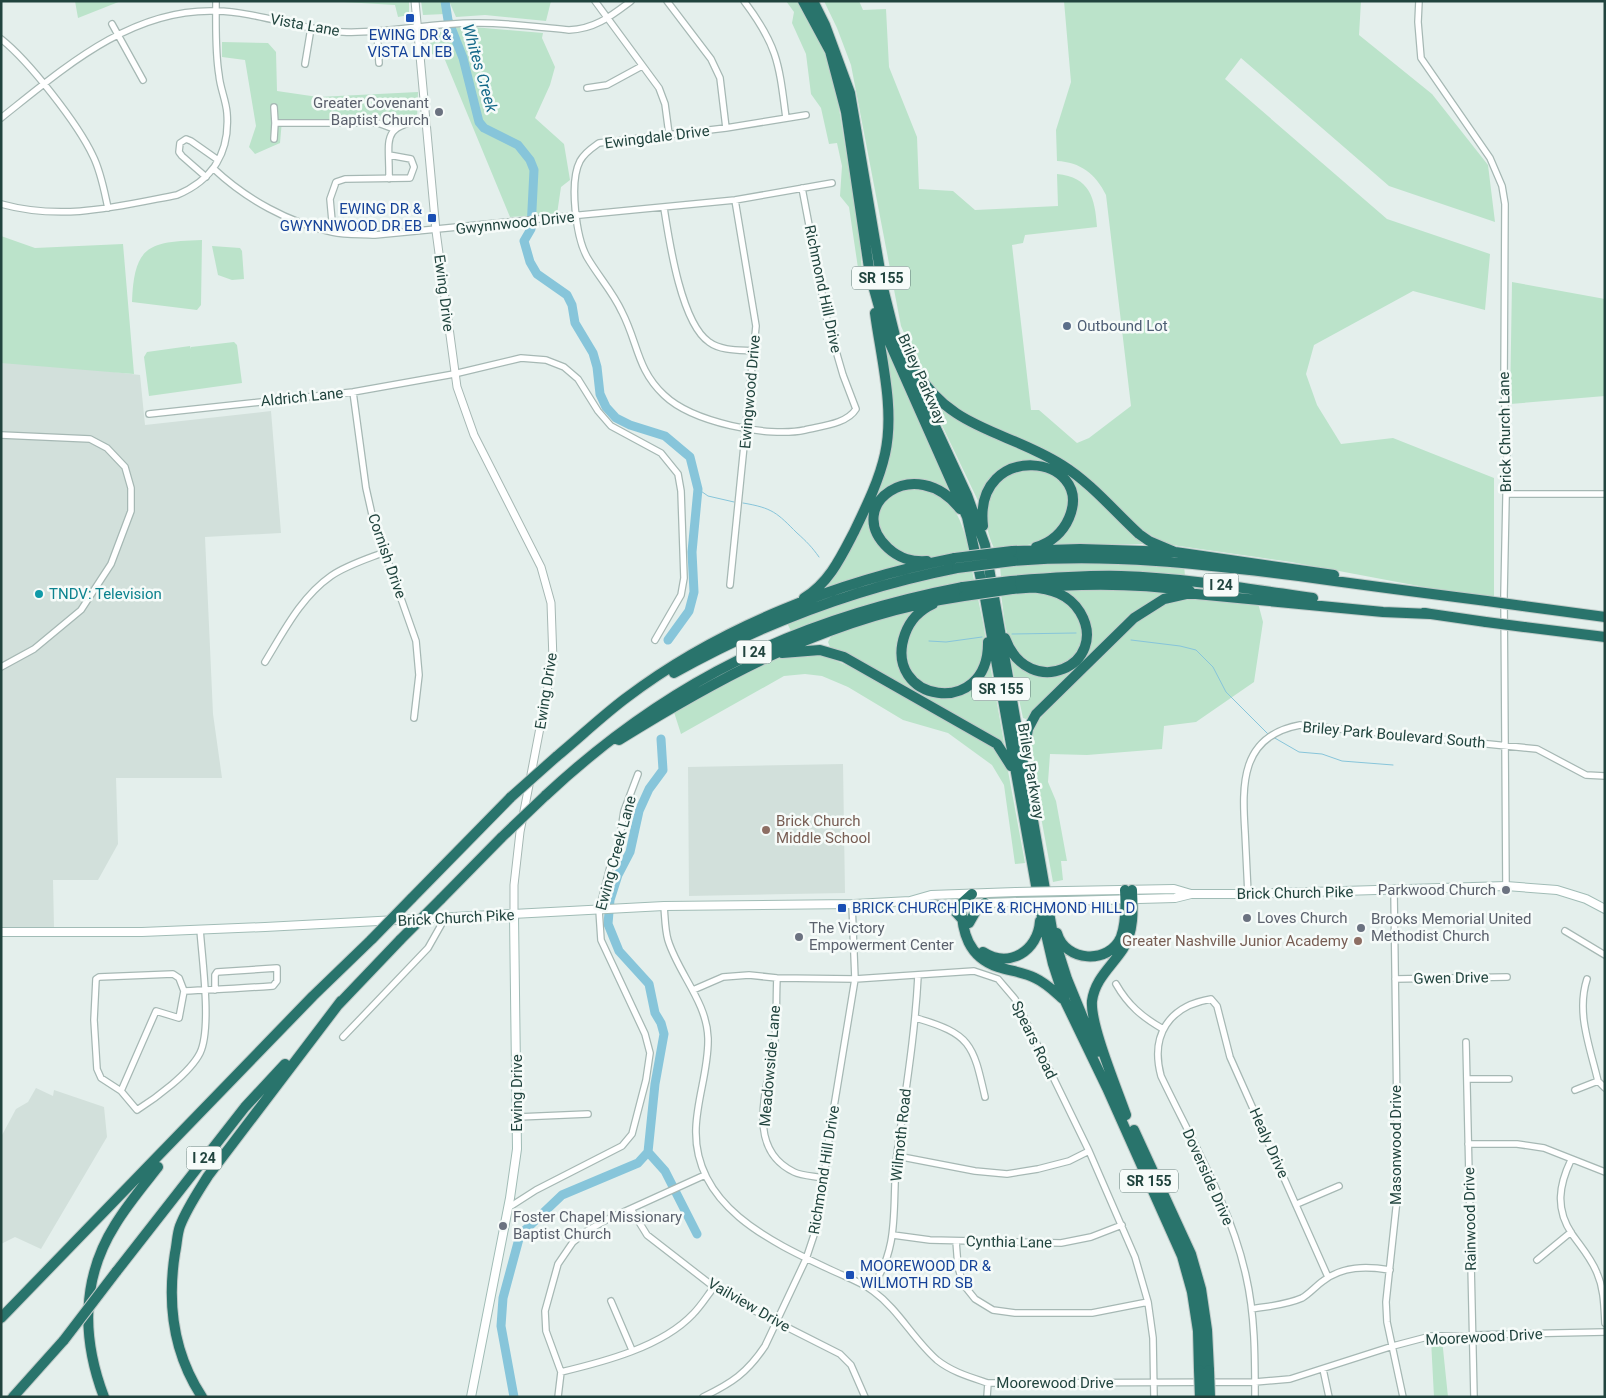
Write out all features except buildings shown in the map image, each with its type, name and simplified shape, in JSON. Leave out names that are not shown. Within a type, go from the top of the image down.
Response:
[{"type":"highway","name":"Briley Parkway","points":[[803,1],[830,51],[846,112],[870,275],[888,339],[967,517],[985,598],[1040,908],[1053,964],[1065,1001],[1108,1088],[1182,1256],[1192,1292],[1210,1397]]},
{"type":"highway","name":"Briley Parkway","points":[[814,1],[829,33],[850,93],[883,288],[897,344],[967,495],[985,545],[1041,869],[1058,952],[1094,1045],[1191,1254],[1202,1297],[1207,1330],[1200,1397]]},
{"type":"highway","points":[[590,729],[625,698],[676,664],[716,641],[806,596],[819,587],[832,572],[865,508],[882,465],[887,442],[888,414],[870,275]]},
{"type":"highway","points":[[883,288],[914,368],[922,381],[942,404],[970,423],[1064,465],[1139,534],[1149,541],[1175,552]]},
{"type":"highway","points":[[985,545],[982,514],[987,490],[997,478],[1010,469],[1022,464],[1035,464],[1052,469],[1062,476],[1070,488],[1072,505],[1069,519],[1058,535],[1047,543],[1012,556]]},
{"type":"highway","points":[[956,563],[911,561],[898,556],[886,546],[875,527],[874,514],[879,502],[893,488],[907,484],[923,484],[948,495],[967,517]]},
{"type":"highway","points":[[1024,550],[1080,549],[1175,552],[1322,572],[1413,592]]},
{"type":"highway","name":"I 24","points":[[1,1318],[184,1132],[313,996],[372,939],[511,797],[590,729],[668,677],[713,651],[769,625],[804,610],[956,563],[1012,556],[1095,556],[1208,564],[1605,617]]},
{"type":"highway","points":[[781,609],[943,561]]},
{"type":"highway","name":"I 24","points":[[13,1397],[64,1340],[245,1107],[341,1001],[401,939],[502,837],[572,770],[624,728],[675,694],[746,655],[808,629],[892,602],[963,591],[1093,576],[1165,579],[1605,637]]},
{"type":"highway","points":[[1030,587],[1073,584],[1128,584],[1383,612],[1430,614]]},
{"type":"highway","points":[[996,610],[1008,646],[1026,667],[1041,672],[1059,672],[1081,655],[1086,642],[1087,630],[1084,618],[1077,608],[1059,593],[1048,589],[1011,585]]},
{"type":"highway","points":[[963,591],[922,610],[910,623],[904,639],[904,662],[910,677],[924,690],[939,694],[957,692],[966,687],[980,673],[986,663],[988,642],[985,598]]},
{"type":"highway","points":[[1027,787],[1024,747],[1032,719],[1108,643],[1139,614],[1164,599],[1186,594],[1226,596]]},
{"type":"highway","points":[[572,770],[710,684],[769,654],[857,620],[933,600],[952,597]]},
{"type":"highway","points":[[769,654],[797,650],[820,650],[844,657],[996,744],[1006,755],[1017,779]]},
{"type":"highway","points":[[1041,869],[1048,884],[1058,936],[1068,950],[1078,955],[1097,956],[1115,946],[1123,927],[1129,895]]},
{"type":"highway","points":[[1126,1115],[1095,1024],[1092,1003],[1094,991],[1104,971],[1122,950],[1130,936],[1129,895]]},
{"type":"highway","points":[[966,899],[966,940],[980,958],[997,967],[1036,978],[1065,1001]]},
{"type":"highway","points":[[965,921],[986,903]]},
{"type":"highway","points":[[940,905],[952,908],[965,921],[975,943],[984,954],[1002,960],[1014,958],[1029,949],[1036,939],[1040,908]]},
{"type":"highway","points":[[202,1397],[182,1358],[171,1316],[171,1280],[180,1227],[193,1199],[208,1176],[341,1001]]},
{"type":"highway","points":[[104,1397],[92,1361],[86,1323],[91,1281],[98,1258],[115,1225],[184,1132]]},
{"type":"main road","name":"Brick Church Pike","points":[[910,901],[925,905],[940,905],[966,899],[1016,892],[1065,891],[1174,898],[1191,894],[1394,891],[1506,886],[1557,890],[1586,899],[1605,908]]},
{"type":"main road","name":"Brick Church Pike","points":[[1,932],[200,929],[514,915],[664,906],[852,904],[910,901],[931,895],[986,903],[1066,901],[1129,895]]},
{"type":"main road","name":"Ewing Drive","points":[[471,1397],[508,1208],[517,1149],[514,915]]},
{"type":"street","points":[[1,204],[49,213],[81,213],[177,195],[190,189],[206,177],[214,169],[226,137],[227,110],[219,75],[216,1]]},
{"type":"street","name":"Ewing Drive","points":[[415,1],[436,231],[454,374],[474,435],[531,545],[541,567],[551,602],[553,660],[520,832],[514,885],[514,915]]},
{"type":"street","points":[[595,1],[662,96],[669,134]]},
{"type":"street","name":"Vista Lane","points":[[1,118],[44,84],[116,34],[152,21],[191,13],[216,10],[244,13],[311,28],[342,32],[377,32],[444,24],[504,24],[584,30],[607,18],[631,1]]},
{"type":"street","points":[[667,1],[711,59],[720,78],[726,128]]},
{"type":"street","points":[[744,1],[773,46],[780,71],[786,118]]},
{"type":"street","name":"Brick Church Lane","points":[[1419,1],[1418,22],[1422,58],[1490,158],[1499,177],[1505,204],[1506,494],[1504,595],[1506,886]]},
{"type":"street","points":[[112,24],[143,80]]},
{"type":"street","points":[[305,64],[311,28]]},
{"type":"street","points":[[377,32],[379,63]]},
{"type":"street","points":[[1,39],[44,84],[84,138],[94,157],[108,208]]},
{"type":"street","points":[[587,88],[607,84],[642,66]]},
{"type":"street","points":[[274,107],[274,139]]},
{"type":"street","name":"Ewingdale Drive","points":[[806,115],[726,128],[599,143],[587,151],[579,162],[575,188],[578,234],[586,256],[622,312],[648,378],[666,397],[700,416],[726,425],[746,429],[798,431],[827,425],[852,416]]},
{"type":"street","points":[[389,179],[389,139],[394,129],[404,122],[425,120]]},
{"type":"street","points":[[275,123],[378,123],[394,129]]},
{"type":"street","points":[[206,177],[182,156],[179,152],[180,143],[186,139],[191,141],[218,160]]},
{"type":"street","points":[[333,232],[330,199],[336,182],[345,179],[410,178],[414,167],[413,162],[407,157],[389,156]]},
{"type":"street","name":"Gwynnwood Drive","points":[[214,169],[271,210],[302,224],[333,232],[374,235],[436,231],[736,200],[832,183]]},
{"type":"street","name":"Richmond Hill Drive","points":[[802,188],[827,320],[843,375],[856,409],[852,416]]},
{"type":"street","name":"Ewingwood Drive","points":[[730,585],[756,326],[754,303],[736,200]]},
{"type":"street","points":[[664,208],[675,268],[695,327],[709,342],[726,349],[754,351]]},
{"type":"street","name":"Aldrich Lane","points":[[149,414],[353,392],[454,374],[527,358],[546,360],[564,367],[578,379],[598,411],[611,426],[661,453],[678,474],[681,491],[684,578],[681,595],[655,640]]},
{"type":"street","name":"Cornish Drive","points":[[353,392],[366,488],[373,519],[416,641],[419,675],[414,718]]},
{"type":"street","points":[[1,435],[90,439],[107,448],[125,467],[131,496],[131,511],[111,564],[81,610],[34,649],[1,667]]},
{"type":"street","points":[[1506,494],[1605,494]]},
{"type":"street","points":[[265,662],[303,602],[324,582],[333,574],[385,552]]},
{"type":"street","name":"Briley Park Boulevard South","points":[[1248,894],[1243,790],[1248,766],[1262,743],[1284,729],[1300,725],[1537,749],[1586,775],[1605,776]]},
{"type":"street","name":"Ewing Creek Lane","points":[[508,1208],[536,1190],[622,1146],[632,1134],[646,1080],[649,1052],[645,1034],[601,940],[601,910],[610,867],[619,849],[624,811],[638,774]]},
{"type":"street","name":"Masonwood Drive","points":[[1394,891],[1398,1190],[1386,1302],[1387,1322],[1403,1397]]},
{"type":"street","name":"Richmond Hill Drive","points":[[702,1397],[732,1383],[755,1360],[776,1322],[806,1258],[818,1224],[855,979],[852,904]]},
{"type":"street","name":"Moorewood Drive","points":[[664,906],[668,939],[702,1010],[708,1037],[696,1128],[697,1154],[705,1175],[718,1198],[737,1217],[757,1232],[871,1289],[895,1309],[937,1360],[956,1372],[988,1382],[1255,1382],[1290,1379],[1393,1346],[1431,1336],[1605,1332]]},
{"type":"street","points":[[343,1038],[428,948],[445,918]]},
{"type":"street","points":[[121,1091],[156,1011],[179,1018],[184,991],[179,978],[173,974],[99,977],[96,979],[94,1020],[96,1064],[101,1078],[121,1091],[137,1110],[186,1071],[200,1054],[205,1036],[200,929]]},
{"type":"street","points":[[1565,931],[1605,956]]},
{"type":"street","points":[[184,991],[215,990],[273,986],[277,981],[277,968],[217,972],[214,975],[215,990]]},
{"type":"street","name":"Spears Road","points":[[692,990],[723,978],[748,975],[776,978],[855,979],[974,971],[992,976],[1008,988],[1089,1151],[1122,1225],[1140,1273],[1148,1302],[1153,1338],[1154,1397]]},
{"type":"street","name":"Wilmoth Road","points":[[871,1289],[884,1272],[893,1236],[897,1156],[916,1018],[918,976]]},
{"type":"street","name":"Gwen Drive","points":[[1395,979],[1507,977]]},
{"type":"street","name":"Meadowside Lane","points":[[776,978],[775,1038],[762,1127],[768,1148],[780,1163],[795,1173],[824,1178]]},
{"type":"street","points":[[1587,979],[1582,996],[1582,1010],[1598,1081],[1605,1088]]},
{"type":"street","points":[[1116,984],[1127,1002],[1144,1018],[1163,1029]]},
{"type":"street","name":"Doverside Drive","points":[[1217,1006],[1211,999],[1194,1002],[1177,1011],[1163,1029],[1157,1060],[1162,1076],[1225,1211],[1246,1274],[1252,1309],[1254,1397]]},
{"type":"street","name":"Healy Drive","points":[[1217,1006],[1230,1057],[1328,1277]]},
{"type":"street","points":[[916,1018],[945,1027],[961,1037],[975,1056],[985,1097]]},
{"type":"street","name":"Rainwood Drive","points":[[1466,1042],[1474,1397]]},
{"type":"street","points":[[1467,1079],[1509,1079]]},
{"type":"street","points":[[1575,1090],[1598,1081]]},
{"type":"street","points":[[518,1117],[588,1114]]},
{"type":"street","points":[[1468,1144],[1517,1144],[1544,1148],[1605,1172]]},
{"type":"street","points":[[897,1156],[975,1171],[1007,1174],[1069,1161],[1089,1151]]},
{"type":"street","points":[[1571,1160],[1560,1183],[1560,1205],[1570,1232],[1587,1253],[1597,1273],[1604,1294],[1605,1323]]},
{"type":"street","points":[[558,1397],[560,1372],[546,1331],[545,1311],[558,1264],[573,1242],[587,1231],[705,1175]]},
{"type":"street","points":[[1297,1204],[1338,1186]]},
{"type":"street","name":"Vailview Drive","points":[[631,1209],[647,1235],[714,1286],[776,1322],[840,1354],[851,1365],[864,1397]]},
{"type":"street","name":"Cynthia Lane","points":[[893,1236],[956,1241],[1060,1243],[1091,1238],[1122,1225]]},
{"type":"street","points":[[1538,1260],[1570,1232]]},
{"type":"street","points":[[956,1241],[958,1267],[963,1284],[975,1299],[992,1310],[1092,1313],[1148,1302]]},
{"type":"street","points":[[1252,1309],[1294,1302],[1305,1296],[1328,1277],[1351,1268],[1369,1267],[1390,1270]]},
{"type":"street","points":[[560,1372],[603,1362],[668,1335],[693,1314],[714,1286]]},
{"type":"street","points":[[611,1301],[632,1350]]},
{"type":"street","points":[[1323,1369],[1329,1397]]},
{"type":"street","points":[[987,1397],[988,1382]]},
{"type":"shaded area","points":[[1,359],[140,375],[145,425],[271,411],[281,533],[205,537],[213,714],[222,778],[116,778],[118,844],[98,880],[53,880],[54,927],[1,927]]},
{"type":"shaded area","name":"Brick Church Middle School","points":[[843,764],[845,893],[689,896],[688,767]]},
{"type":"shaded area","points":[[36,1088],[53,1096],[54,1090],[104,1107],[107,1137],[41,1249],[15,1237],[1,1244],[1,1137],[16,1109],[28,1102]]},
{"type":"green space","points":[[75,1],[121,1],[78,18]]},
{"type":"green space","points":[[327,1],[409,1],[409,15],[398,17],[395,5]]},
{"type":"green space","points":[[421,1],[442,1],[445,14],[423,15]]},
{"type":"green space","points":[[449,1],[551,1],[546,21],[485,15],[456,17]]},
{"type":"green space","points":[[786,1],[800,1],[823,48],[835,84],[859,230],[862,271],[858,268],[849,207],[840,196],[842,166],[837,143],[829,144],[821,108],[811,94],[806,54],[792,23],[794,12]]},
{"type":"green space","points":[[824,1],[859,1],[863,10],[886,9],[889,67],[917,137],[919,189],[953,191],[975,210],[1058,206],[1057,174],[1077,179],[1089,191],[1095,207],[1097,227],[1025,235],[1023,243],[1012,245],[1031,410],[1039,410],[1077,443],[1089,438],[1131,406],[1106,195],[1097,181],[1086,170],[1073,164],[1057,161],[1056,130],[1071,82],[1064,1],[1361,1],[1359,35],[1432,94],[1488,165],[1495,222],[1389,186],[1241,58],[1225,79],[1387,219],[1490,254],[1485,310],[1413,291],[1314,345],[1306,374],[1317,405],[1341,444],[1393,438],[1494,478],[1494,597],[1440,590],[1291,562],[1165,544],[1137,526],[1096,485],[1070,463],[1039,447],[968,417],[949,404],[921,371],[901,326],[851,65]]},
{"type":"green space","points":[[473,27],[543,33],[542,38],[555,67],[550,85],[535,118],[564,144],[570,180],[561,187],[557,214],[510,217],[445,60],[432,54],[429,45],[437,34],[447,29]]},
{"type":"green space","points":[[222,42],[268,43],[276,52],[277,91],[318,97],[418,92],[417,119],[282,120],[280,143],[255,154],[249,147],[256,126],[245,60],[222,57]]},
{"type":"green space","points":[[1,236],[35,248],[123,244],[134,374],[1,363]]},
{"type":"green space","points":[[202,240],[201,305],[197,310],[132,302],[136,268],[141,257],[148,250],[169,242]]},
{"type":"green space","points":[[212,246],[240,248],[242,251],[244,279],[232,280],[218,275]]},
{"type":"green space","points":[[1512,282],[1605,299],[1605,396],[1510,404]]},
{"type":"green space","points":[[234,342],[237,345],[242,383],[149,396],[144,357],[147,352],[190,346],[191,349],[191,347]]},
{"type":"green space","points":[[884,344],[951,490],[952,496],[895,484],[872,521],[905,565],[820,591],[886,468]]},
{"type":"green space","points":[[930,395],[1064,469],[1143,544],[1050,545],[1075,499],[1052,469],[1038,463],[1016,463],[980,505],[928,396]]},
{"type":"green space","points":[[1017,470],[1045,470],[1063,485],[1067,492],[1068,508],[1061,524],[1050,536],[1043,540],[1019,546],[994,548],[987,526],[986,515],[990,494],[995,485],[1003,477]]},
{"type":"green space","points":[[916,488],[940,497],[954,510],[963,527],[970,551],[931,559],[915,559],[899,552],[891,545],[884,536],[880,526],[879,515],[881,506],[887,497],[897,491]]},
{"type":"green space","points":[[1049,561],[1184,565],[1185,576],[1130,571],[1084,571],[1001,577],[1000,566]]},
{"type":"green space","points":[[972,570],[974,580],[927,589],[881,601],[791,631],[786,621],[902,584]]},
{"type":"green space","points":[[1099,588],[1180,592],[1166,596],[1026,719],[1023,718],[1010,657],[1015,661],[1062,674],[1090,639],[1062,589]]},
{"type":"green space","points":[[1036,592],[1053,595],[1063,600],[1079,620],[1082,633],[1080,645],[1074,656],[1065,664],[1053,668],[1040,667],[1017,653],[1010,642],[1006,629],[1001,595]]},
{"type":"green space","points":[[978,598],[984,626],[986,648],[982,662],[974,673],[965,682],[946,689],[930,687],[917,679],[910,666],[907,651],[909,636],[916,621],[935,607]]},
{"type":"green space","points":[[1182,598],[1258,603],[1263,622],[1254,682],[1196,722],[1164,726],[1162,749],[1087,755],[1050,754],[1048,782],[1056,801],[1067,861],[1061,861],[1063,880],[1053,882],[1029,752],[1032,729],[1052,704],[1137,621],[1169,601]]},
{"type":"green space","points":[[911,611],[913,614],[904,629],[908,678],[953,696],[990,664],[1005,748],[830,647],[828,642],[833,633]]},
{"type":"green space","points":[[823,655],[880,680],[983,736],[1006,760],[1025,863],[1015,864],[1004,785],[992,765],[948,733],[903,720],[848,687],[822,676],[805,674],[784,676],[681,734],[673,709],[770,658]]},
{"type":"green space","points":[[1442,1339],[1448,1397],[1434,1397],[1431,1340]]},
{"type":"waterway","name":"Whites Creek","points":[[445,1],[448,20],[463,58],[479,122],[484,128],[518,145],[530,160],[534,170],[531,229],[524,241],[530,262],[537,274],[567,295],[572,305],[575,323],[593,353],[597,367],[600,394],[606,407],[616,418],[630,425],[665,436],[690,457],[698,489],[692,552],[694,592],[689,611],[668,640]]},
{"type":"waterway","points":[[698,489],[708,496],[734,502]]},
{"type":"waterway","points":[[743,503],[774,512],[806,541],[819,557]]},
{"type":"waterway","points":[[1012,634],[1076,633]]},
{"type":"waterway","points":[[929,641],[946,642],[982,637]]},
{"type":"waterway","points":[[1131,640],[1180,646],[1196,650],[1213,667],[1226,692],[1269,735]]},
{"type":"waterway","points":[[1273,737],[1299,752],[1322,754],[1342,761],[1393,765]]},
{"type":"waterway","points":[[514,1397],[501,1326],[503,1298],[520,1235],[562,1195],[638,1163],[648,1152],[655,1084],[664,1034],[661,1023],[655,1013],[649,984],[619,951],[608,924],[610,900],[618,875],[630,852],[639,811],[649,789],[663,770],[661,739]]},
{"type":"waterway","points":[[648,1152],[665,1171],[697,1234]]},
{"type":"place","name":"EWING DR & VISTA LN EB","points":[[410,18]]},
{"type":"place","name":"Greater Covenant Baptist Church","points":[[439,112]]},
{"type":"place","name":"EWING DR & GWYNNWOOD DR EB","points":[[432,218]]},
{"type":"place","name":"Outbound Lot","points":[[1067,326]]},
{"type":"place","name":"TNDV: Television","points":[[39,594]]},
{"type":"place","name":"Brick Church Middle School","points":[[766,830]]},
{"type":"place","name":"Parkwood Church","points":[[1506,890]]},
{"type":"place","name":"BRICK CHURCH PIKE & RICHMOND HILL D","points":[[842,908]]},
{"type":"place","name":"Loves Church","points":[[1247,918]]},
{"type":"place","name":"Brooks Memorial United Methodist Church","points":[[1361,928]]},
{"type":"place","name":"The Victory Empowerment Center","points":[[799,937]]},
{"type":"place","name":"Greater Nashville Junior Academy","points":[[1358,941]]},
{"type":"place","name":"Foster Chapel Missionary Baptist Church","points":[[503,1226]]},
{"type":"place","name":"MOOREWOOD DR & WILMOTH RD SB","points":[[850,1275]]}]
